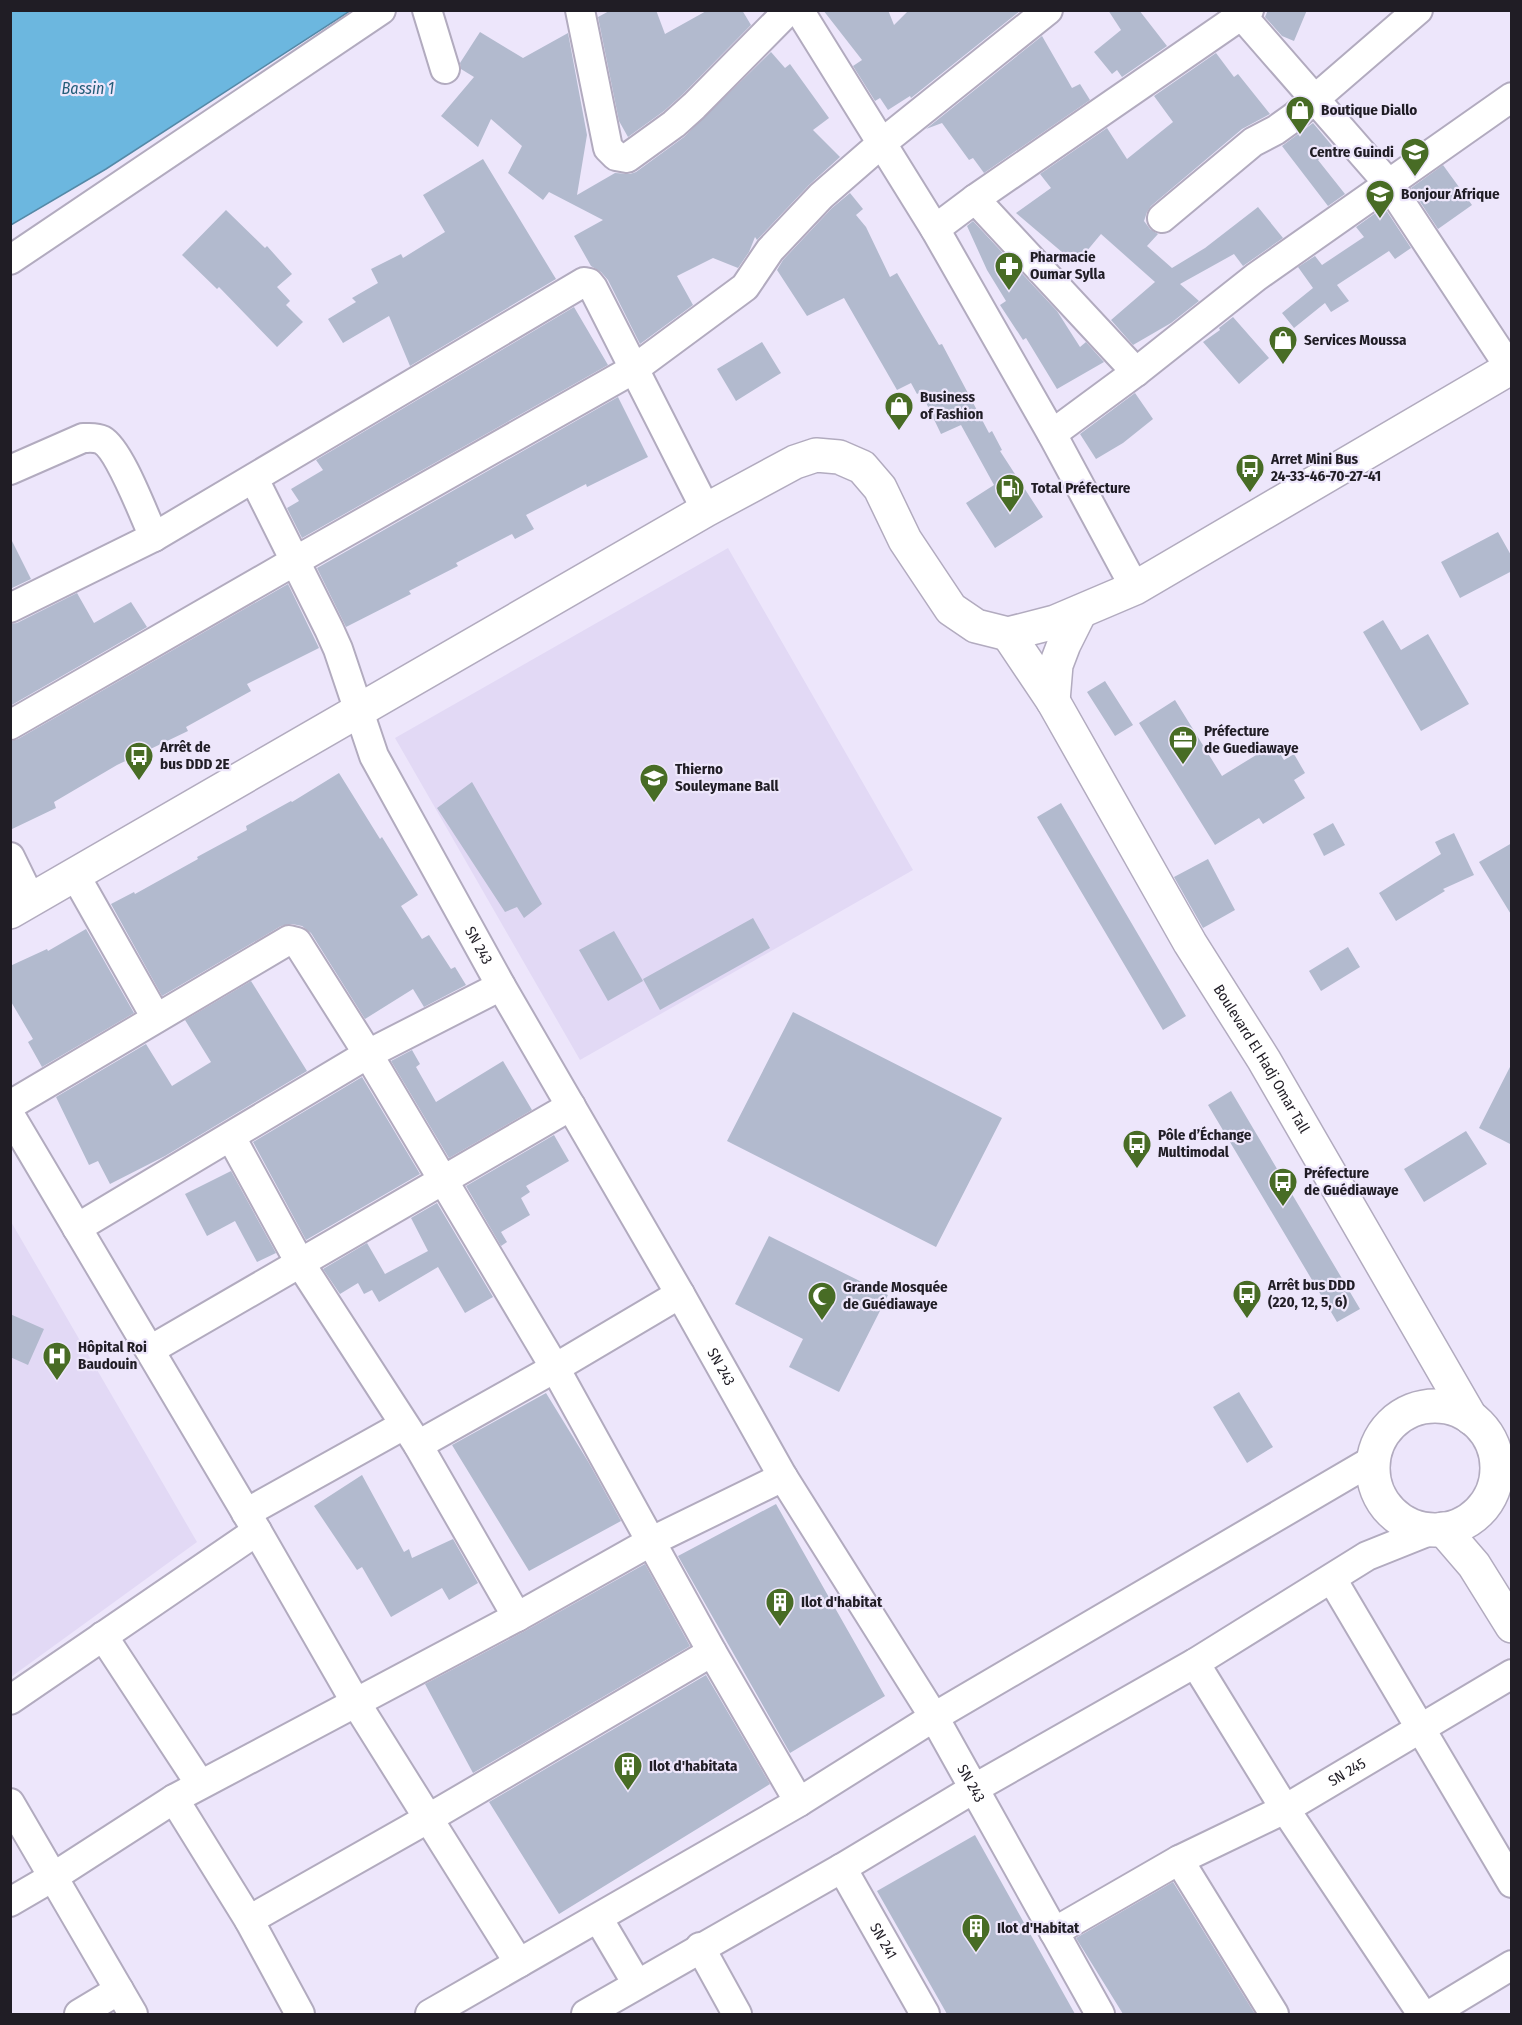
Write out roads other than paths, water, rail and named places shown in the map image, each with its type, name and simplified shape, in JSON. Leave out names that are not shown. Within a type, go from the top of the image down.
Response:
[{"type":"main road","points":[[21,906],[705,510],[795,462],[816,455],[839,457],[862,467],[880,489],[905,540],[951,609],[976,626],[1008,634],[1055,622],[1135,588],[1511,368]]},
{"type":"main road","points":[[1053,701],[1056,665],[1080,612]]},
{"type":"main road","name":"Boulevard El Hadj Omar Tall","points":[[1008,634],[1053,701],[1190,943],[1264,1060],[1471,1418],[1485,1432],[1494,1450],[1497,1469],[1512,1498]]},
{"type":"main road","name":"Boulevard El Hadj Omar Tall","points":[[1471,1418],[1457,1410],[1442,1406],[1427,1406],[1408,1412],[1392,1422],[1376,1446],[1373,1460],[1374,1480],[1381,1499],[1394,1515],[1412,1526],[1438,1530],[1474,1564],[1512,1626]]},
{"type":"main road","points":[[1438,1530],[1455,1527],[1477,1514],[1488,1501],[1497,1469]]},
{"type":"street","points":[[10,260],[381,10]]},
{"type":"street","points":[[427,10],[446,69]]},
{"type":"street","points":[[580,10],[608,148],[616,156],[627,158],[674,124],[798,11],[935,229],[1052,434],[1135,588]]},
{"type":"street","points":[[10,725],[634,369],[745,287],[770,250],[821,196],[882,143],[1048,10]]},
{"type":"street","points":[[1162,218],[1254,142],[1276,130],[1418,10]]},
{"type":"street","points":[[935,229],[1242,12],[1388,183],[1511,368]]},
{"type":"street","points":[[1052,434],[1136,372],[1257,277],[1512,97]]},
{"type":"street","points":[[975,199],[1136,372]]},
{"type":"street","points":[[10,608],[154,537],[584,282],[589,283],[593,288],[705,510]]},
{"type":"street","points":[[10,470],[83,438],[95,437],[104,441],[117,456],[154,537]]},
{"type":"street","name":"SN 243","points":[[254,479],[334,639],[374,756],[501,986],[680,1294],[783,1477],[934,1717],[1100,2014]]},
{"type":"street","points":[[10,857],[21,906]]},
{"type":"street","points":[[75,875],[156,1018]]},
{"type":"street","points":[[10,1105],[289,940],[297,942],[368,1054],[555,1368],[712,1653],[800,1802]]},
{"type":"street","points":[[77,1228],[368,1054],[501,986]]},
{"type":"street","points":[[150,1350],[571,1106]]},
{"type":"street","points":[[10,1115],[252,1522],[356,1703],[519,1964]]},
{"type":"street","points":[[231,1137],[300,1263],[411,1435],[517,1617]]},
{"type":"street","points":[[10,1700],[103,1636],[252,1522],[411,1435],[555,1368],[680,1294]]},
{"type":"street","points":[[430,2014],[800,1802],[934,1717],[1373,1460]]},
{"type":"street","points":[[10,1902],[200,1784],[517,1617],[652,1541],[783,1477]]},
{"type":"street","points":[[586,2014],[1195,1663],[1367,1556],[1438,1530]]},
{"type":"street","points":[[1332,1579],[1512,1883]]},
{"type":"street","points":[[103,1636],[200,1784]]},
{"type":"street","points":[[249,1920],[712,1653]]},
{"type":"street","points":[[1195,1663],[1285,1809],[1422,2014]]},
{"type":"street","name":"SN 245","points":[[1054,1932],[1179,1860],[1285,1809],[1512,1674]]},
{"type":"street","points":[[174,1799],[249,1920],[300,2014]]},
{"type":"street","points":[[10,1803],[133,2014]]},
{"type":"street","points":[[1179,1860],[1274,2014]]},
{"type":"street","name":"SN 241","points":[[842,1868],[921,2013]]},
{"type":"street","points":[[598,1918],[637,1984]]},
{"type":"street","points":[[700,1947],[737,2014]]},
{"type":"street","points":[[1431,2014],[1512,1965]]},
{"type":"street","points":[[79,2014],[119,1990]]},
{"type":"water","name":"Bassin 1","points":[[10,11],[350,11],[106,169],[11,225]]},
{"type":"place","name":"Boutique Diallo","points":[[1300,136]]},
{"type":"place","name":"Centre Guindi","points":[[1415,178]]},
{"type":"place","name":"Bonjour Afrique","points":[[1380,220]]},
{"type":"place","name":"Pharmacie Oumar Sylla","points":[[1009,292]]},
{"type":"place","name":"Services Moussa","points":[[1283,366]]},
{"type":"place","name":"Business of Fashion","points":[[899,432]]},
{"type":"place","name":"Arret Mini Bus 24-33-46-70-27-41","points":[[1250,494]]},
{"type":"place","name":"Total Préfecture","points":[[1010,514]]},
{"type":"place","name":"Préfecture de Guediawaye","points":[[1183,766]]},
{"type":"place","name":"Arrêt de bus DDD 2E","points":[[139,782]]},
{"type":"place","name":"Thierno Souleymane Ball","points":[[654,804]]},
{"type":"place","name":"Pôle d’Échange Multimodal","points":[[1137,1170]]},
{"type":"place","name":"Préfecture de Guédiawaye","points":[[1283,1208]]},
{"type":"place","name":"Arrêt bus DDD (220, 12, 5, 6)","points":[[1247,1320]]},
{"type":"place","name":"Grande Mosquée de Guédiawaye","points":[[822,1322]]},
{"type":"place","name":"Hôpital Roi Baudouin","points":[[57,1382]]},
{"type":"place","name":"Ilot d'habitat","points":[[780,1628]]},
{"type":"place","name":"Ilot d'habitata","points":[[628,1792]]},
{"type":"place","name":"Ilot d'Habitat","points":[[976,1954]]}]
